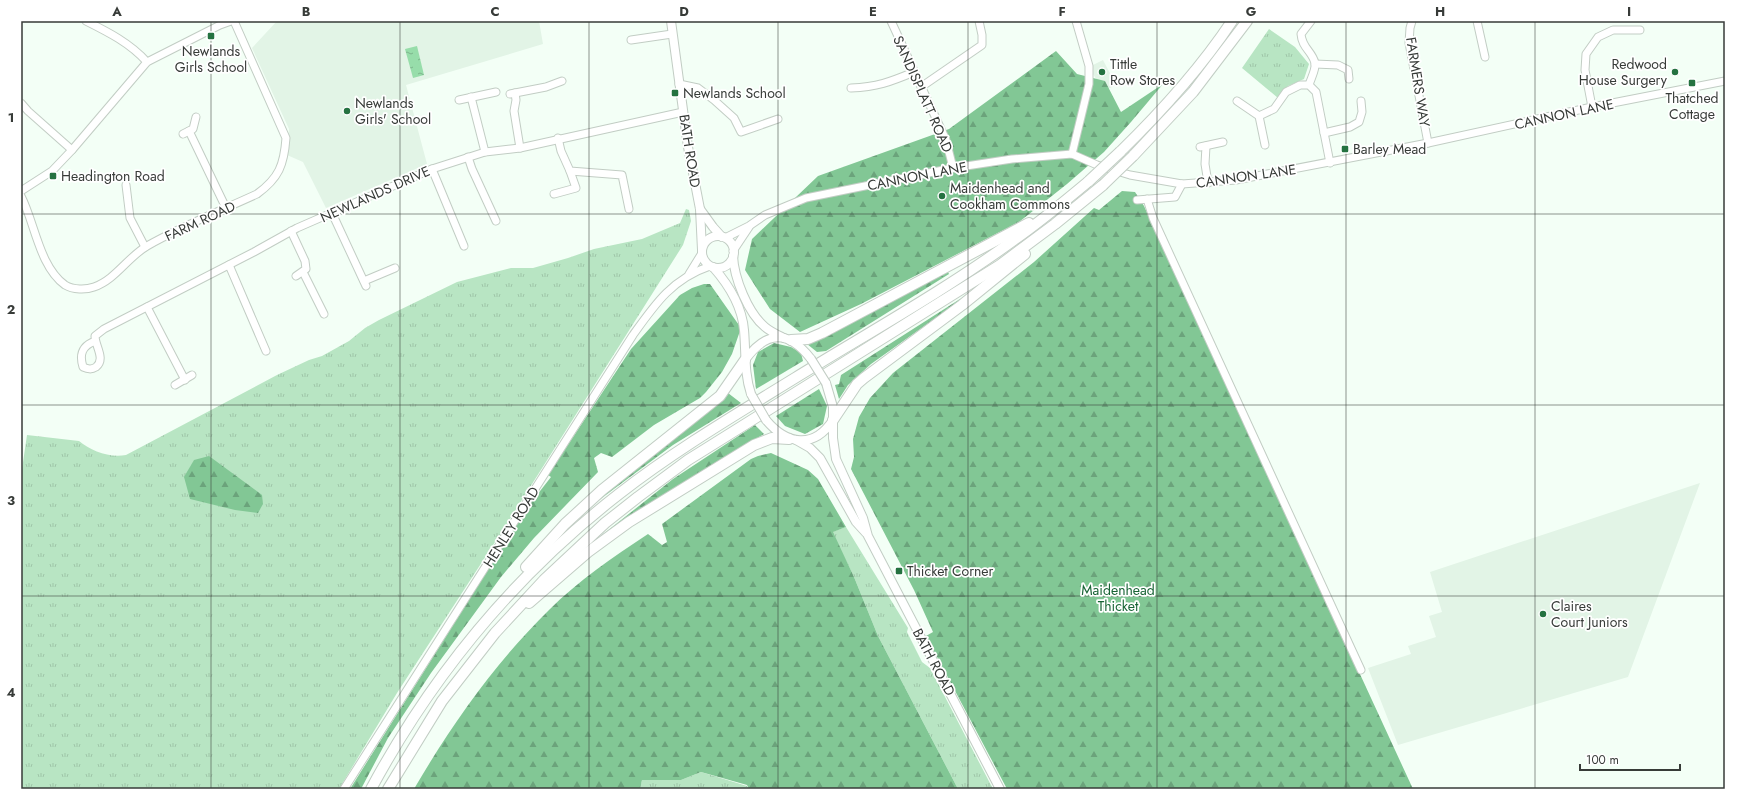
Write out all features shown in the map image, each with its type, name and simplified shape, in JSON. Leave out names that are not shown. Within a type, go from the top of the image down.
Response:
[{"type":"highway","points":[[499,604],[536,566],[574,531],[621,492],[654,468],[691,443],[980,263],[1012,242],[1051,213],[1089,181],[1148,125],[1186,82],[1232,21]]},
{"type":"highway","points":[[833,420],[857,384],[998,277],[1055,224],[1134,156],[1193,92],[1247,21]]},
{"type":"highway","points":[[787,339],[816,336],[1051,213]]},
{"type":"highway","points":[[388,789],[442,701],[495,633],[525,599],[579,546],[620,511],[670,473],[770,407],[966,286],[1006,260],[1055,224]]},
{"type":"highway","points":[[371,789],[396,744],[431,690],[527,567],[565,524],[602,490],[637,460],[720,396],[745,360]]},
{"type":"highway","points":[[495,633],[588,552],[649,508],[754,445],[772,438],[792,440]]},
{"type":"main road","name":"BATH ROAD","points":[[671,21],[683,112],[700,209],[702,252]]},
{"type":"main road","name":"BATH ROAD","points":[[700,209],[713,228],[724,237]]},
{"type":"main road","points":[[716,236],[724,237],[731,243],[735,275],[756,317],[766,328],[787,339],[811,359],[826,383],[832,401],[833,420],[826,430],[818,436],[807,440],[792,440],[775,430],[758,408],[751,394],[746,377],[744,329],[740,314],[728,285],[704,259],[702,252],[704,244],[710,238],[716,236]]},
{"type":"main road","points":[[712,266],[723,266],[729,262],[733,254]]},
{"type":"main road","points":[[745,360],[763,342],[774,339],[787,339]]},
{"type":"main road","name":"BATH ROAD","points":[[833,420],[833,447],[836,459],[863,518],[868,536],[1000,789]]},
{"type":"main road","name":"BATH ROAD","points":[[792,440],[810,448],[820,458],[856,522],[868,536]]},
{"type":"street","points":[[86,21],[117,37],[140,54],[147,62]]},
{"type":"street","points":[[21,191],[52,171],[72,150],[147,62],[215,28],[233,21]]},
{"type":"street","name":"FARM ROAD","points":[[21,196],[46,260],[53,273],[66,286],[78,290],[93,288],[104,283],[145,247],[257,194],[268,186],[278,174],[284,158],[286,138],[233,21]]},
{"type":"street","name":"SANDISPLATT ROAD","points":[[891,21],[946,140],[953,168]]},
{"type":"street","points":[[921,87],[982,45],[982,35],[979,21]]},
{"type":"street","points":[[1072,154],[1089,84],[1089,66],[1076,21]]},
{"type":"street","points":[[1309,85],[1315,64],[1313,57],[1301,42],[1301,34],[1311,21]]},
{"type":"street","name":"FARMERS WAY","points":[[1412,21],[1409,43],[1428,143]]},
{"type":"street","points":[[1477,21],[1485,57]]},
{"type":"street","points":[[1592,107],[1584,70],[1586,54],[1598,37],[1614,30],[1640,30]]},
{"type":"street","points":[[631,40],[672,34]]},
{"type":"street","points":[[1315,64],[1338,65],[1348,70],[1349,79]]},
{"type":"street","points":[[851,88],[870,87],[889,83],[914,72]]},
{"type":"street","points":[[520,148],[514,111],[516,100],[512,94],[546,88],[562,81]]},
{"type":"street","name":"CANNON LANE","points":[[724,237],[749,226],[765,215],[806,198],[953,168],[1012,159],[1072,154],[1086,161],[1130,175],[1182,184],[1236,180],[1330,163],[1592,107],[1725,81]]},
{"type":"street","points":[[679,84],[698,88],[714,100],[734,118],[741,132],[778,119]]},
{"type":"street","points":[[1259,116],[1274,109],[1286,92],[1300,85],[1309,85],[1316,92],[1330,163]]},
{"type":"street","points":[[459,100],[496,92]]},
{"type":"street","points":[[471,97],[485,152]]},
{"type":"street","points":[[1237,101],[1259,116],[1264,145]]},
{"type":"street","points":[[1324,133],[1350,127],[1359,122],[1362,112],[1361,101]]},
{"type":"street","points":[[21,103],[72,150]]},
{"type":"street","name":"NEWLANDS DRIVE","points":[[95,341],[94,336],[104,329],[229,265],[291,231],[432,169],[485,152],[520,148],[558,138],[683,112]]},
{"type":"street","points":[[196,117],[193,129],[186,132],[226,208]]},
{"type":"street","points":[[554,194],[576,188],[561,151],[558,138]]},
{"type":"street","points":[[1208,183],[1203,146],[1224,142]]},
{"type":"street","points":[[468,157],[496,221]]},
{"type":"street","points":[[432,169],[464,246]]},
{"type":"street","points":[[570,172],[622,176],[629,209]]},
{"type":"street","points":[[1137,200],[1174,197],[1182,184]]},
{"type":"street","points":[[126,185],[130,218],[145,247]]},
{"type":"street","points":[[1146,199],[1156,225],[1361,670]]},
{"type":"street","points":[[332,213],[365,284],[395,268]]},
{"type":"street","name":"CANNON LANE","points":[[733,254],[749,226]]},
{"type":"street","points":[[291,231],[305,261],[306,269],[296,276]]},
{"type":"street","name":"HENLEY ROAD","points":[[689,275],[702,252]]},
{"type":"street","points":[[305,261],[312,258]]},
{"type":"street","points":[[229,265],[266,351]]},
{"type":"street","name":"HENLEY ROAD","points":[[344,789],[633,335],[659,298],[689,275],[712,266]]},
{"type":"street","points":[[303,272],[324,315]]},
{"type":"street","points":[[147,307],[185,380]]},
{"type":"street","points":[[175,385],[192,375]]},
{"type":"shaded area","name":"Newlands Girls' School","points":[[277,21],[539,21],[543,44],[406,85],[427,164],[326,208],[303,162],[287,155],[289,129],[252,48]]},
{"type":"shaded area","points":[[1103,60],[1116,85],[1104,91],[1091,71],[1093,65]]},
{"type":"shaded area","name":"Claires Court Juniors","points":[[1700,483],[1628,677],[1398,745],[1368,668],[1411,654],[1408,646],[1436,637],[1429,616],[1442,612],[1430,572]]},
{"type":"green space","points":[[1269,29],[1295,47],[1309,64],[1304,79],[1288,86],[1278,98],[1242,68]]},
{"type":"green space","points":[[1056,51],[1077,74],[1105,81],[1121,112],[1163,84],[1104,152],[1019,222],[861,304],[800,332],[770,309],[745,270],[752,239],[818,176],[949,129]]},
{"type":"green space","name":"Maidenhead Thicket","points":[[1122,191],[1135,192],[1144,206],[1413,789],[1007,789],[926,636],[933,632],[914,590],[851,469],[854,457],[853,439],[859,417],[870,398],[893,373],[1034,262],[1094,208],[1099,210]]},
{"type":"green space","points":[[686,209],[689,210],[691,221],[683,245],[508,522],[397,693],[339,789],[21,789],[21,476],[27,435],[79,441],[95,451],[107,455],[126,455],[277,375],[309,360],[322,356],[349,341],[365,328],[379,320],[457,282],[511,268],[533,268],[594,249],[642,239],[680,223]]},
{"type":"green space","points":[[948,272],[949,274],[826,351],[817,352],[807,344],[834,332]]},
{"type":"green space","points":[[704,284],[710,284],[741,328],[732,354],[722,372],[700,398],[654,425],[612,457],[601,453],[594,458],[598,472],[534,538],[501,577],[431,673],[388,738],[361,789],[350,789],[526,509],[551,477],[548,475],[631,349],[680,295],[692,288]]},
{"type":"green space","points":[[960,299],[954,305],[871,364],[848,385],[839,399],[835,385],[839,384],[841,375]]},
{"type":"green space","points":[[774,343],[791,347],[801,353],[803,361],[756,389],[753,365],[758,352]]},
{"type":"green space","points":[[819,389],[827,406],[823,424],[805,434],[785,426],[776,416]]},
{"type":"green space","points":[[728,393],[741,403],[673,445],[591,506]]},
{"type":"green space","points":[[755,425],[764,434],[691,478],[592,543],[673,479]]},
{"type":"green space","points":[[771,453],[808,470],[818,479],[846,527],[833,532],[854,577],[878,636],[958,789],[749,789],[747,785],[701,772],[681,780],[642,780],[640,789],[414,789],[459,718],[476,695],[510,651],[560,599],[596,570],[648,534],[662,545],[667,542],[662,524],[751,459]]},
{"type":"green space","points":[[209,456],[262,495],[263,504],[258,513],[235,510],[190,499],[184,477],[194,460]]},
{"type":"green space","points":[[846,527],[908,628],[907,632],[922,662],[930,668],[993,789],[958,789],[878,636],[854,577],[832,532]]},
{"type":"green space","points":[[701,772],[747,786],[749,789],[640,789],[642,780],[681,780]]},
{"type":"water","points":[[417,46],[424,75],[413,78],[405,49]]},
{"type":"place","name":"Newlands Girls School","points":[[211,36]]},
{"type":"place","name":"Tittle Row Stores","points":[[1102,72]]},
{"type":"place","name":"Redwood House Surgery","points":[[1675,72]]},
{"type":"place","name":"Thatched Cottage","points":[[1692,83]]},
{"type":"place","name":"Newlands School","points":[[675,93]]},
{"type":"place","name":"Newlands Girls' School","points":[[347,111]]},
{"type":"place","name":"Barley Mead","points":[[1345,149]]},
{"type":"place","name":"Headington Road","points":[[53,176]]},
{"type":"place","name":"Maidenhead and Cookham Commons","points":[[942,196]]},
{"type":"place","name":"Thicket Corner","points":[[899,571]]},
{"type":"place","name":"Claires Court Juniors","points":[[1543,614]]}]
